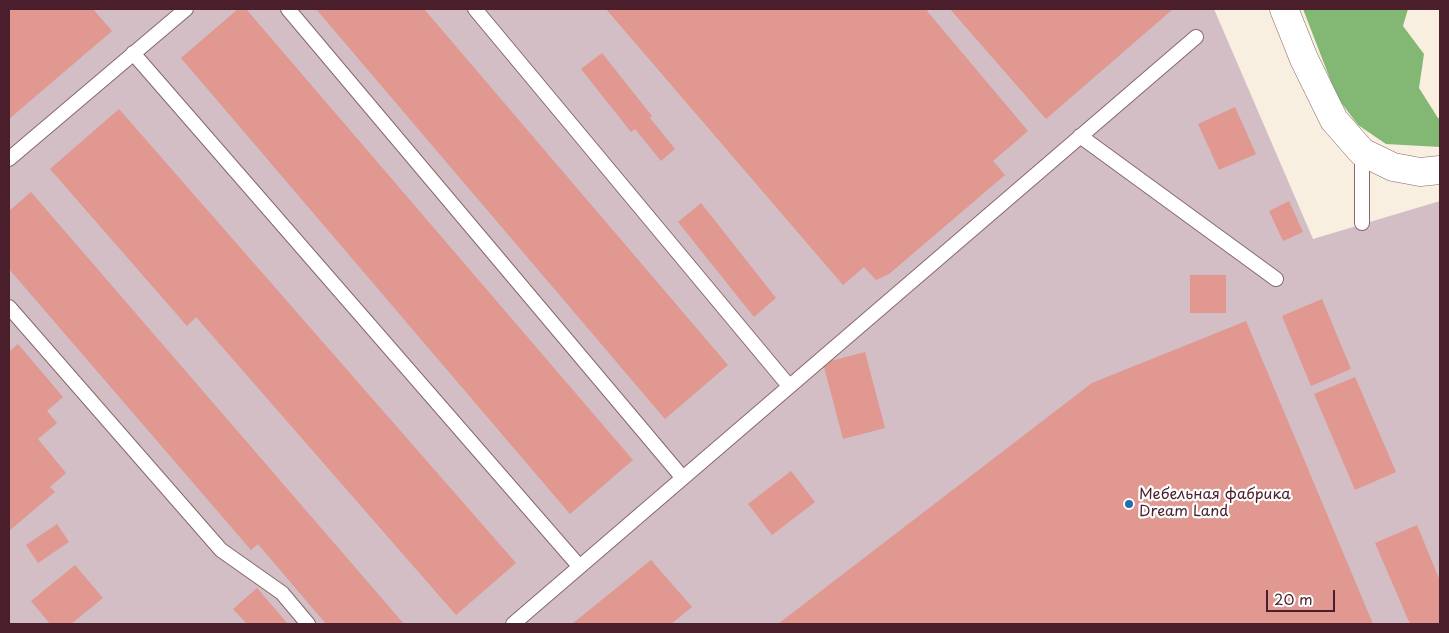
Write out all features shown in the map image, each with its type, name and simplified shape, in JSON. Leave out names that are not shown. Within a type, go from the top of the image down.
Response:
[{"type":"street","points":[[1284,9],[1304,59],[1334,120],[1362,152],[1393,167],[1420,172],[1440,170]]},
{"type":"lane","points":[[9,159],[186,9]]},
{"type":"lane","points":[[288,9],[682,477]]},
{"type":"lane","points":[[475,9],[789,386]]},
{"type":"lane","points":[[513,624],[1196,37]]},
{"type":"lane","points":[[133,53],[579,566]]},
{"type":"lane","points":[[1080,136],[1276,279]]},
{"type":"lane","points":[[1362,152],[1362,223]]},
{"type":"lane","points":[[9,307],[221,550],[282,593],[308,624]]},
{"type":"shaded area","points":[[9,9],[1214,9],[1313,239],[1440,201],[1440,624],[9,624]]},
{"type":"green space","points":[[1303,9],[1408,9],[1403,26],[1424,54],[1419,88],[1438,118],[1440,118],[1440,147],[1386,144],[1358,125],[1337,97]]},
{"type":"building","points":[[9,9],[93,9],[112,31],[9,119]]},
{"type":"building","points":[[238,9],[246,9],[633,460],[570,514],[181,58]]},
{"type":"building","points":[[316,9],[424,9],[728,365],[665,419]]},
{"type":"building","points":[[606,9],[930,9],[927,11],[1028,131],[993,161],[1005,175],[889,274],[876,280],[864,267],[843,285]]},
{"type":"building","points":[[950,9],[1173,9],[1046,119]]},
{"type":"building","points":[[602,53],[652,116],[650,118],[675,149],[661,161],[635,129],[631,132],[581,69]]},
{"type":"building","points":[[1235,107],[1256,154],[1219,170],[1198,124]]},
{"type":"building","points":[[119,109],[516,563],[456,615],[196,317],[187,326],[50,169]]},
{"type":"building","points":[[31,192],[404,624],[326,624],[258,544],[251,550],[9,269],[9,211]]},
{"type":"building","points":[[1289,201],[1303,232],[1283,241],[1269,211]]},
{"type":"building","points":[[701,203],[776,298],[754,317],[678,222]]},
{"type":"building","points":[[1190,275],[1226,275],[1226,313],[1190,313]]},
{"type":"building","points":[[1322,299],[1351,369],[1311,386],[1282,316]]},
{"type":"building","name":"Мебельная фабрика Dream Land","points":[[1246,321],[1373,624],[778,624],[1092,383]]},
{"type":"building","points":[[18,344],[63,397],[47,411],[57,423],[38,439],[66,473],[50,487],[55,492],[9,531],[9,352]]},
{"type":"building","points":[[865,352],[885,428],[843,439],[823,363]]},
{"type":"building","points":[[1355,377],[1396,472],[1355,490],[1314,394]]},
{"type":"building","points":[[791,471],[815,502],[772,535],[748,504]]},
{"type":"building","points":[[57,524],[69,542],[38,563],[26,545]]},
{"type":"building","points":[[1417,525],[1440,581],[1440,624],[1410,624],[1375,543]]},
{"type":"building","points":[[651,560],[692,607],[671,624],[572,624]]},
{"type":"building","points":[[75,565],[103,598],[71,624],[50,624],[31,601]]},
{"type":"building","points":[[257,588],[288,624],[247,624],[233,609]]},
{"type":"place","name":"Мебельная фабрика Dream Land","points":[[1129,504]]}]
